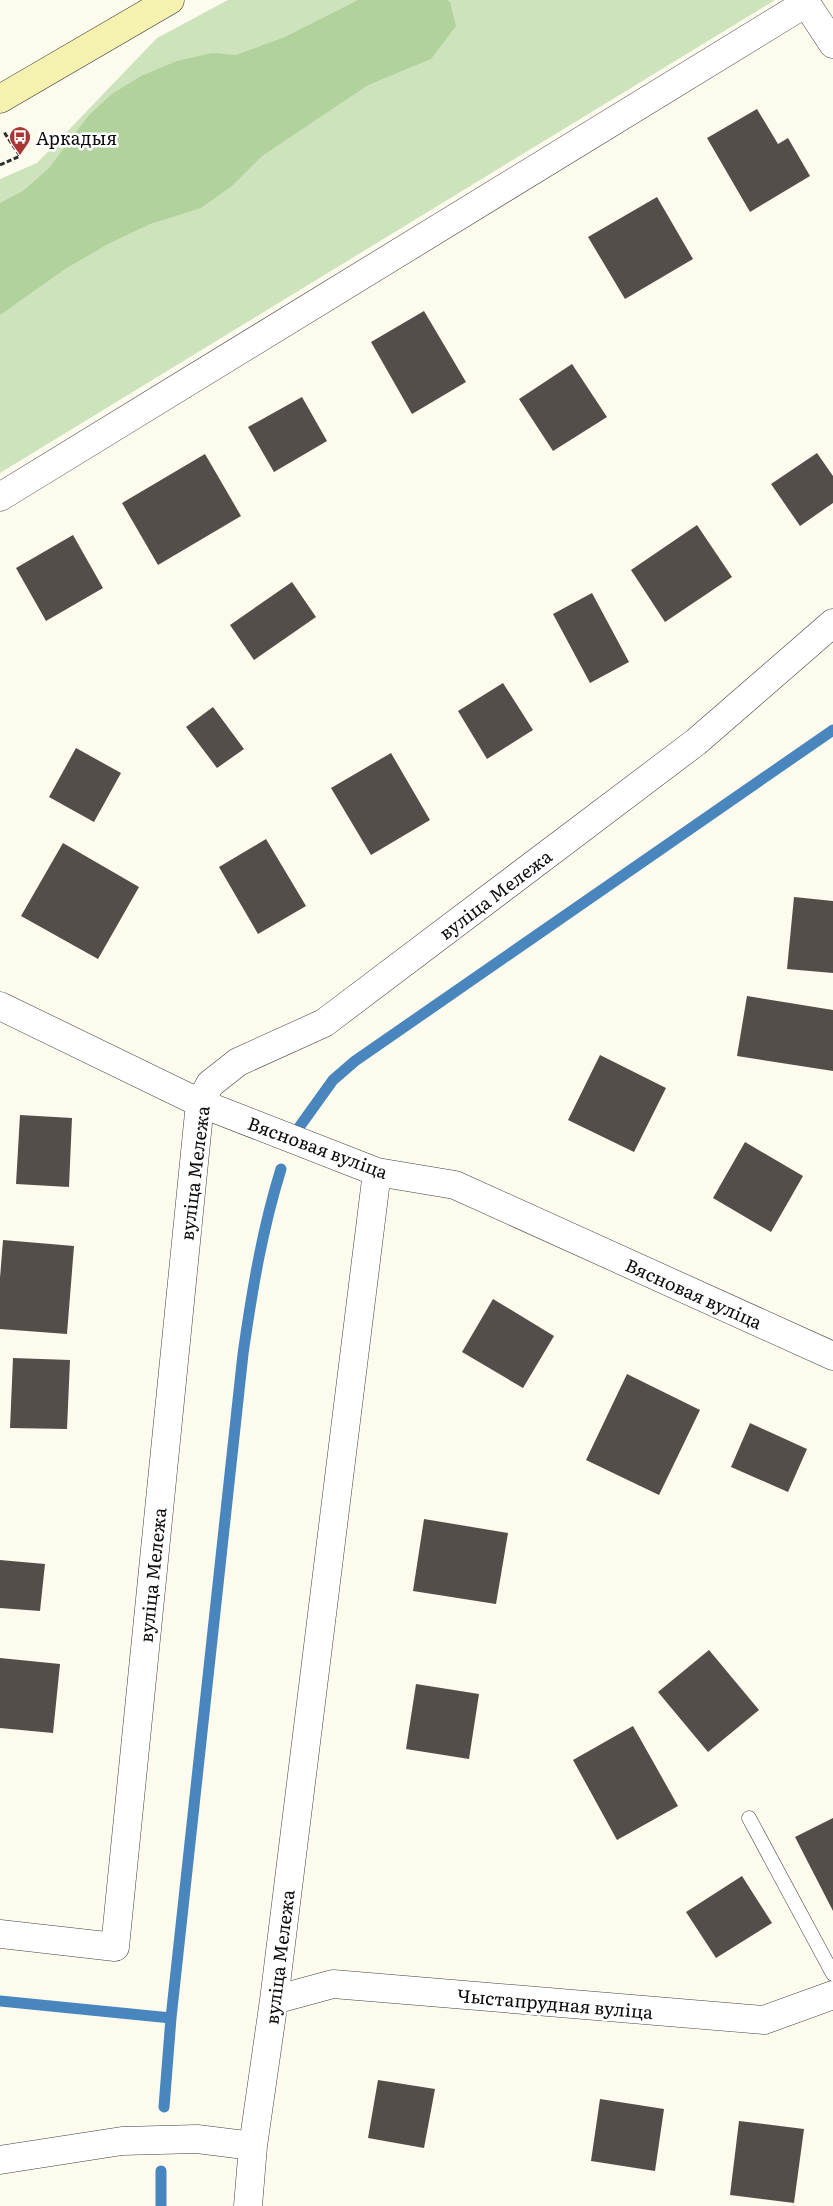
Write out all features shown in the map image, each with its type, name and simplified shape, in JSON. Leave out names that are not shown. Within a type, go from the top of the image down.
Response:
[{"type":"street","points":[[0,99],[170,0]]},
{"type":"street","points":[[0,497],[805,2],[833,44]]},
{"type":"street","name":"вуліца Мележа","points":[[0,1934],[115,1948],[200,1103],[210,1084],[238,1062],[324,1023],[696,742],[833,623]]},
{"type":"street","name":"Вясновая вуліца","points":[[0,1006],[200,1103],[377,1172],[455,1185],[833,1356]]},
{"type":"street","name":"вуліца Мележа","points":[[248,2206],[253,2146],[274,2000],[377,1172]]},
{"type":"street","name":"Чыстапрудная вуліца","points":[[274,2000],[333,1984],[764,2020],[833,1995]]},
{"type":"street","points":[[0,2160],[122,2140],[197,2139],[253,2146]]},
{"type":"lane","points":[[749,1818],[833,1974]]},
{"type":"path","points":[[0,125],[20,156],[0,166]]},
{"type":"green space","points":[[228,0],[775,0],[0,473],[0,179],[37,163],[157,38]]},
{"type":"green space","points":[[358,0],[447,0],[450,2],[456,26],[431,59],[368,85],[262,156],[233,185],[201,208],[150,224],[108,244],[65,269],[0,315],[0,203],[23,191],[49,168],[89,115],[112,94],[141,76],[177,61],[212,53],[236,55],[285,37]]},
{"type":"building","points":[[757,109],[778,144],[788,138],[810,176],[750,212],[707,138]]},
{"type":"building","points":[[657,197],[693,259],[625,299],[588,237]]},
{"type":"building","points":[[424,311],[466,382],[412,414],[371,342]]},
{"type":"building","points":[[572,364],[607,417],[553,451],[519,399]]},
{"type":"building","points":[[302,397],[327,441],[274,472],[248,427]]},
{"type":"building","points":[[817,453],[833,476],[833,503],[800,526],[771,484]]},
{"type":"building","points":[[205,454],[241,516],[158,565],[122,503]]},
{"type":"building","points":[[697,525],[732,577],[665,622],[631,570]]},
{"type":"building","points":[[73,535],[103,588],[46,621],[16,568]]},
{"type":"building","points":[[292,582],[316,617],[254,660],[230,625]]},
{"type":"building","points":[[592,593],[629,662],[590,683],[553,614]]},
{"type":"building","points":[[503,683],[533,730],[487,759],[458,711]]},
{"type":"building","points":[[213,707],[244,749],[217,768],[186,727]]},
{"type":"building","points":[[76,748],[121,773],[94,822],[49,797]]},
{"type":"building","points":[[391,753],[430,820],[371,855],[331,788]]},
{"type":"building","points":[[266,839],[306,906],[258,934],[219,867]]},
{"type":"building","points":[[63,843],[139,887],[98,959],[21,916]]},
{"type":"building","points":[[794,897],[833,901],[833,973],[787,969]]},
{"type":"building","points":[[747,996],[833,1010],[833,1071],[737,1056]]},
{"type":"building","points":[[600,1055],[666,1088],[634,1152],[568,1120]]},
{"type":"building","points":[[20,1115],[72,1118],[69,1187],[16,1184]]},
{"type":"building","points":[[745,1142],[803,1176],[771,1232],[713,1198]]},
{"type":"building","points":[[3,1240],[74,1246],[67,1334],[0,1329],[0,1278]]},
{"type":"building","points":[[493,1299],[554,1336],[523,1388],[462,1352]]},
{"type":"building","points":[[13,1358],[70,1360],[67,1429],[10,1428]]},
{"type":"building","points":[[627,1374],[700,1410],[659,1495],[586,1460]]},
{"type":"building","points":[[750,1423],[807,1449],[788,1492],[731,1467]]},
{"type":"building","points":[[424,1519],[508,1533],[496,1604],[413,1591]]},
{"type":"building","points":[[0,1560],[45,1564],[40,1611],[0,1608]]},
{"type":"building","points":[[709,1650],[759,1710],[708,1752],[658,1692]]},
{"type":"building","points":[[0,1658],[60,1664],[53,1733],[0,1728]]},
{"type":"building","points":[[416,1684],[479,1694],[469,1759],[406,1749]]},
{"type":"building","points":[[633,1726],[678,1806],[617,1840],[573,1760]]},
{"type":"building","points":[[833,1818],[833,1911],[795,1837]]},
{"type":"building","points":[[742,1876],[772,1923],[716,1958],[686,1912]]},
{"type":"building","points":[[378,2080],[435,2089],[424,2148],[368,2138]]},
{"type":"building","points":[[600,2099],[664,2109],[655,2171],[591,2161]]},
{"type":"building","points":[[739,2121],[804,2129],[794,2203],[730,2195]]},
{"type":"waterway","points":[[300,1126],[333,1080],[355,1061],[833,730]]},
{"type":"waterway","points":[[164,2107],[171,2018],[243,1354],[258,1261],[281,1169]]},
{"type":"waterway","points":[[0,2001],[171,2018]]},
{"type":"waterway","points":[[161,2171],[161,2206]]},
{"type":"place","name":"Аркадыя","points":[[20,156]]}]
